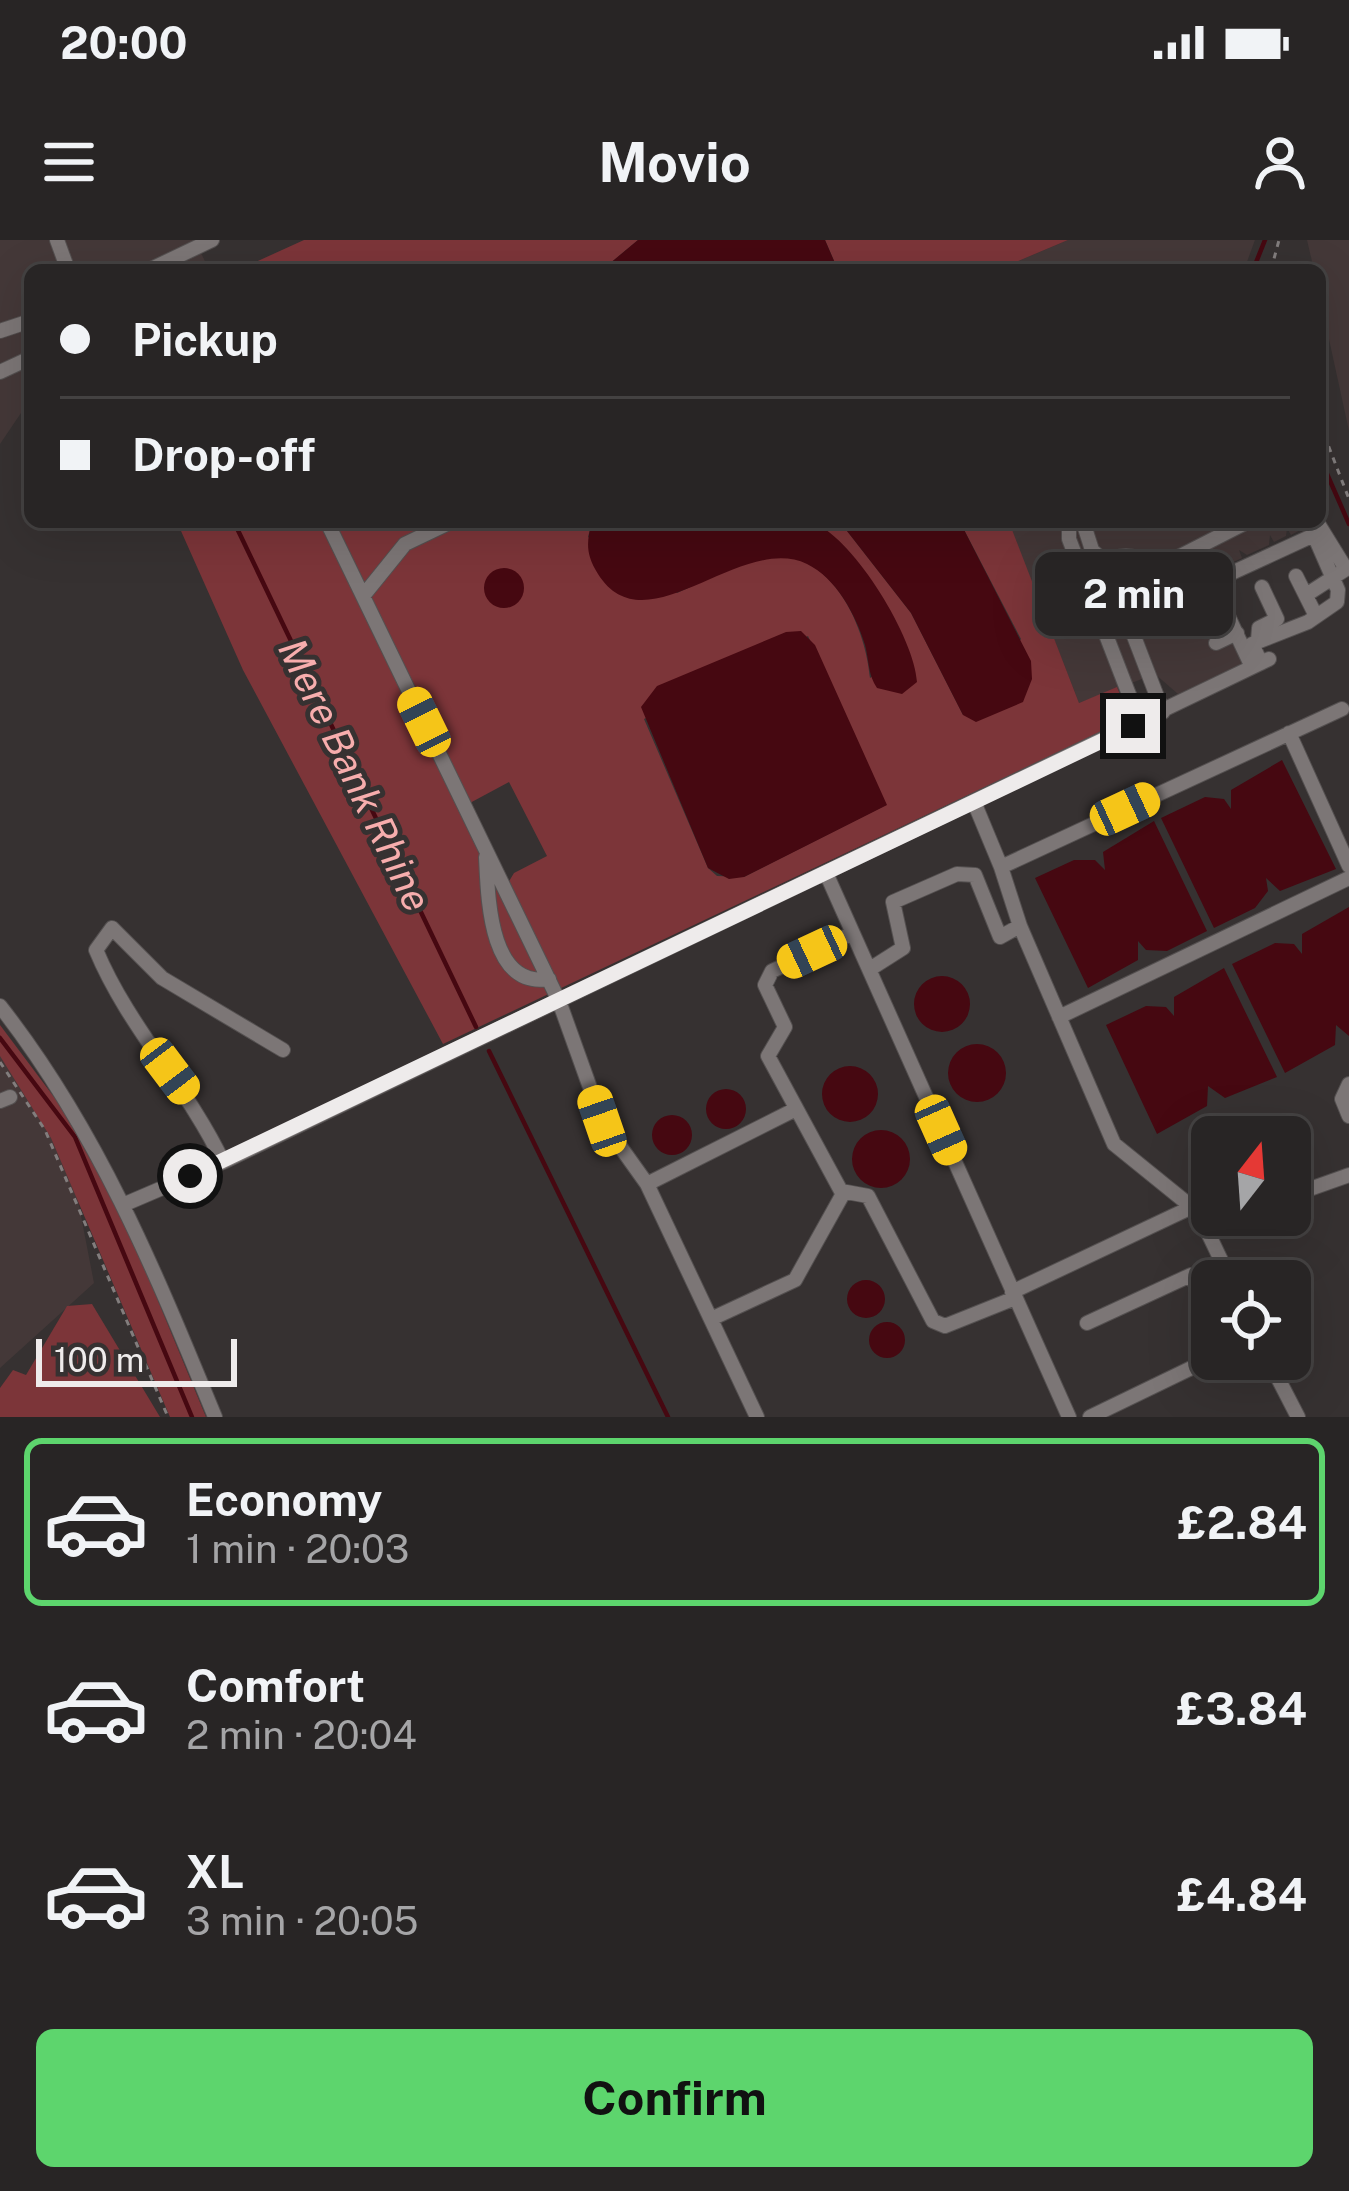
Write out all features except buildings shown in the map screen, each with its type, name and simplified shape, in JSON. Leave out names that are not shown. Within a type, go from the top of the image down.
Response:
[{"type":"street","points":[[162,264],[212,240]]},
{"type":"street","points":[[330,528],[560,1001],[602,1121],[646,1184],[757,1417]]},
{"type":"street","points":[[362,596],[405,544],[438,528]]},
{"type":"street","points":[[1070,528],[1069,538],[1094,593],[1140,723]]},
{"type":"street","points":[[1086,528],[1092,550],[1107,564]]},
{"type":"street","points":[[1151,571],[1235,528]]},
{"type":"street","points":[[1297,576],[1310,602],[1343,575],[1344,562],[1321,528]]},
{"type":"street","points":[[1314,536],[1335,580],[1335,606],[1271,640],[1252,644],[1261,663],[1237,634],[1212,581],[1314,536]]},
{"type":"street","points":[[1132,556],[1151,571],[1153,594],[1137,611],[1113,610],[1094,593],[1107,564],[1132,556]]},
{"type":"street","points":[[1258,640],[1259,628],[1277,619],[1262,587]]},
{"type":"street","points":[[1125,613],[1163,712]]},
{"type":"street","points":[[1216,643],[1237,634]]},
{"type":"street","points":[[125,1204],[223,1162],[1261,663]]},
{"type":"street","points":[[1001,867],[1342,709]]},
{"type":"street","points":[[1289,733],[1349,866]]},
{"type":"street","points":[[974,802],[1020,926],[1114,1144],[1191,1202]]},
{"type":"street","points":[[485,849],[489,913],[500,949],[517,972],[533,981],[549,979]]},
{"type":"street","points":[[826,873],[1069,1417]]},
{"type":"street","points":[[870,969],[903,948],[892,902],[957,874],[975,875],[1000,937],[1020,926]]},
{"type":"street","points":[[1059,1018],[1349,878]]},
{"type":"street","points":[[223,1162],[196,1105],[124,1012],[96,950],[112,928],[162,978],[284,1050]]},
{"type":"street","points":[[851,934],[772,971],[765,985],[785,1027],[768,1056],[794,1110],[844,1192],[868,1196],[933,1321],[945,1325],[1191,1215]]},
{"type":"street","points":[[0,1006],[67,1098],[125,1204],[214,1417]]},
{"type":"street","points":[[1349,1084],[1342,1099],[1349,1116]]},
{"type":"street","points":[[646,1184],[794,1110]]},
{"type":"street","points":[[1311,1189],[1349,1175]]},
{"type":"street","points":[[710,1319],[795,1280],[844,1192]]},
{"type":"street","points":[[1087,1323],[1191,1275]]},
{"type":"street","points":[[1090,1417],[1191,1368]]},
{"type":"street","points":[[1279,1380],[1298,1417]]},
{"type":"path","points":[[1326,440],[1349,499]]},
{"type":"path","points":[[0,1062],[44,1130],[168,1417]]},
{"type":"shaded area","points":[[0,240],[195,240],[206,264],[24,264],[24,412],[0,444]]},
{"type":"shaded area","points":[[304,240],[638,240],[609,264],[251,264]]},
{"type":"shaded area","points":[[638,240],[825,240],[835,264],[609,264]]},
{"type":"shaded area","points":[[825,240],[1068,240],[1011,264],[835,264]]},
{"type":"shaded area","points":[[1068,240],[1255,240],[1246,264],[1011,264]]},
{"type":"shaded area","points":[[1307,240],[1349,240],[1349,431],[1326,326],[1326,264],[1313,264]]},
{"type":"shaded area","points":[[180,528],[590,528],[588,537],[677,593],[750,561],[795,558],[830,580],[843,598],[862,638],[870,678],[909,652],[870,580],[820,528],[845,528],[911,613],[963,715],[1021,639],[963,528],[1011,528],[1079,703],[1117,687],[1130,718],[443,1044],[243,670]],"holes":[[[808,636],[886,805],[744,877],[717,876],[708,868],[644,719]],[[509,782],[547,856],[514,873],[508,883],[468,804]]]},
{"type":"shaded area","points":[[591,528],[822,528],[847,549],[880,593],[906,641],[917,682],[902,694],[877,688],[850,610],[827,578],[807,564],[781,558],[753,563],[668,596],[641,600],[618,594],[598,574],[588,549]]},
{"type":"shaded area","points":[[845,528],[963,528],[1031,661],[1032,679],[1023,702],[976,722],[963,715],[911,613]]},
{"type":"shaded area","points":[[1010,528],[1287,528],[1286,536],[1274,542],[1270,535],[1269,545],[1247,555],[1239,550],[1242,558],[1231,563],[1223,558],[1226,566],[1214,571],[1209,561],[1205,563],[1209,574],[1204,577],[1245,662],[1178,694],[1155,674],[1079,703]]},
{"type":"shaded area","points":[[504,568],[518,574],[524,588],[518,602],[504,608],[490,602],[484,588],[490,574]]},
{"type":"shaded area","points":[[801,631],[815,645],[887,805],[744,877],[729,879],[708,868],[641,707],[657,686],[786,632]]},
{"type":"shaded area","points":[[1282,760],[1336,869],[1280,891],[1266,878],[1268,891],[1255,908],[1214,928],[1161,818],[1205,797],[1224,799],[1231,809],[1231,790]]},
{"type":"shaded area","points":[[1154,821],[1207,931],[1167,951],[1146,950],[1138,941],[1138,960],[1088,988],[1035,878],[1074,860],[1095,860],[1105,870],[1103,852]]},
{"type":"shaded area","points":[[1349,907],[1349,1036],[1336,1025],[1335,1045],[1285,1073],[1232,964],[1275,943],[1294,944],[1302,954],[1302,934]]},
{"type":"shaded area","points":[[1224,968],[1277,1077],[1225,1098],[1208,1086],[1207,1106],[1157,1134],[1106,1025],[1146,1006],[1166,1007],[1174,1016],[1174,997]]},
{"type":"shaded area","points":[[942,976],[962,984],[970,1004],[962,1024],[942,1032],[922,1024],[914,1004],[922,984]]},
{"type":"shaded area","points":[[0,1025],[78,1129],[116,1199],[206,1417],[170,1417],[51,1138],[0,1056]]},
{"type":"shaded area","points":[[0,1027],[64,1128],[94,1283],[0,1368]]},
{"type":"shaded area","points":[[977,1044],[998,1052],[1006,1073],[998,1094],[977,1102],[956,1094],[948,1073],[956,1052]]},
{"type":"shaded area","points":[[850,1066],[870,1074],[878,1094],[870,1114],[850,1122],[830,1114],[822,1094],[830,1074]]},
{"type":"shaded area","points":[[726,1089],[740,1095],[746,1109],[740,1123],[726,1129],[712,1123],[706,1109],[712,1095]]},
{"type":"shaded area","points":[[672,1115],[686,1121],[692,1135],[686,1149],[672,1155],[658,1149],[652,1135],[658,1121]]},
{"type":"shaded area","points":[[881,1130],[901,1139],[910,1159],[901,1179],[881,1188],[861,1179],[852,1159],[861,1139]]},
{"type":"shaded area","points":[[866,1280],[879,1286],[885,1299],[879,1312],[866,1318],[853,1312],[847,1299],[853,1286]]},
{"type":"shaded area","points":[[92,1304],[160,1417],[0,1417],[0,1388],[13,1370],[26,1375],[67,1306]]},
{"type":"shaded area","points":[[887,1322],[900,1327],[905,1340],[900,1353],[887,1358],[874,1353],[869,1340],[874,1327]]},
{"type":"waterway","points":[[1255,264],[1265,240]]},
{"type":"waterway","points":[[1326,472],[1349,524]]},
{"type":"waterway","name":"Mere Bank Rhine","points":[[237,528],[476,1027]]},
{"type":"waterway","points":[[0,1038],[75,1137],[192,1417]]},
{"type":"waterway","name":"Mere Bank Rhine","points":[[489,1051],[668,1417]]},
{"type":"route","points":[[190,1176],[1133,726]]}]
